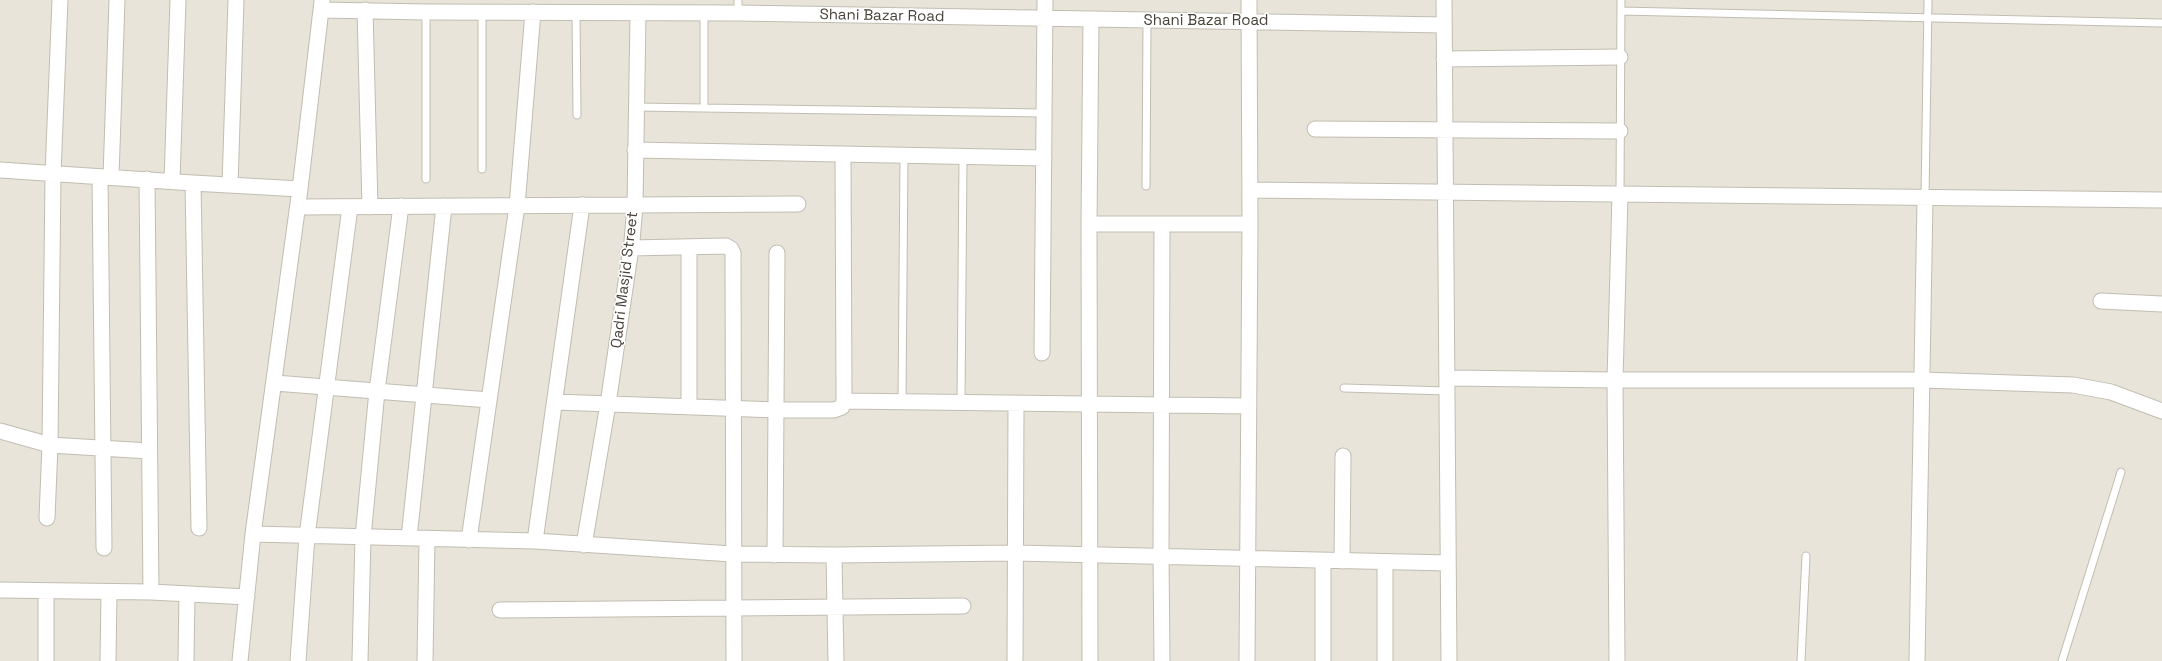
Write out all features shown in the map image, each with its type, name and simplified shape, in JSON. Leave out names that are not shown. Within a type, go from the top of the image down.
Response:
[{"type":"street","points":[[47,518],[50,444],[53,174],[60,0]]},
{"type":"street","points":[[104,548],[105,177],[117,0]]},
{"type":"street","points":[[172,181],[178,0]]},
{"type":"street","points":[[230,185],[236,0]]},
{"type":"street","points":[[1042,353],[1044,0]]},
{"type":"street","points":[[1247,661],[1250,224],[1249,0]]},
{"type":"street","points":[[1444,0],[1449,661]]},
{"type":"street","points":[[240,661],[253,534],[275,383],[298,207],[322,5]]},
{"type":"street","name":"Shani Bazar Road","points":[[322,5],[365,10],[426,6],[482,12],[503,6],[533,12],[571,9],[677,7],[704,13],[738,6],[1044,19],[1444,25]]},
{"type":"street","name":"Qadri Masjid Street","points":[[584,544],[608,404],[630,248],[634,205],[636,107],[630,9]]},
{"type":"street","points":[[365,10],[370,207]]},
{"type":"street","points":[[469,540],[517,206],[533,12]]},
{"type":"street","points":[[1090,661],[1089,224],[1091,20]]},
{"type":"street","points":[[1444,59],[1620,57]]},
{"type":"street","points":[[1315,129],[1620,132]]},
{"type":"street","points":[[635,150],[1044,158]]},
{"type":"street","points":[[555,402],[777,410],[834,410],[842,407],[844,401],[843,154]]},
{"type":"street","points":[[0,170],[300,189]]},
{"type":"street","points":[[147,180],[151,592]]},
{"type":"street","points":[[193,183],[199,528]]},
{"type":"street","points":[[1250,190],[1445,194],[2162,200]]},
{"type":"street","points":[[1617,661],[1615,380],[1620,195]]},
{"type":"street","points":[[1917,661],[1925,198]]},
{"type":"street","points":[[298,207],[798,204]]},
{"type":"street","points":[[535,541],[582,205]]},
{"type":"street","points":[[360,661],[363,537],[377,391],[401,206]]},
{"type":"street","points":[[409,538],[444,206]]},
{"type":"street","points":[[298,661],[307,536],[350,207]]},
{"type":"street","points":[[1089,224],[1250,224]]},
{"type":"street","points":[[1162,225],[1160,555],[1162,661]]},
{"type":"street","points":[[630,248],[726,246],[731,249],[733,253],[734,408],[732,554],[734,661]]},
{"type":"street","points":[[689,247],[689,407]]},
{"type":"street","points":[[775,555],[777,253]]},
{"type":"street","points":[[2101,301],[2162,304]]},
{"type":"street","points":[[1447,384],[1615,380],[1922,380],[2073,386],[2111,392],[2162,411]]},
{"type":"street","points":[[275,383],[489,400]]},
{"type":"street","points":[[844,401],[1249,406]]},
{"type":"street","points":[[1015,661],[1016,404]]},
{"type":"street","points":[[0,431],[50,444],[149,451]]},
{"type":"street","points":[[1342,561],[1343,456]]},
{"type":"street","points":[[253,534],[535,541],[732,554],[834,556],[1015,553],[1248,557],[1323,561],[1448,563]]},
{"type":"street","points":[[425,661],[427,539]]},
{"type":"street","points":[[834,556],[836,661]]},
{"type":"street","points":[[1323,561],[1323,661]]},
{"type":"street","points":[[1385,562],[1385,661]]},
{"type":"street","points":[[0,590],[151,592],[247,597]]},
{"type":"street","points":[[46,591],[46,661]]},
{"type":"street","points":[[108,592],[108,661]]},
{"type":"street","points":[[186,661],[187,594]]},
{"type":"street","points":[[500,610],[963,606]]},
{"type":"lane","points":[[1620,195],[1621,0]]},
{"type":"lane","points":[[1925,198],[1928,0]]},
{"type":"lane","points":[[426,6],[426,179]]},
{"type":"lane","points":[[571,9],[577,115]]},
{"type":"lane","points":[[1621,11],[2162,23]]},
{"type":"lane","points":[[482,12],[482,169]]},
{"type":"lane","points":[[704,13],[704,108]]},
{"type":"lane","points":[[1146,186],[1147,21]]},
{"type":"lane","points":[[636,107],[1044,113]]},
{"type":"lane","points":[[902,402],[904,156]]},
{"type":"lane","points":[[961,403],[963,156]]},
{"type":"lane","points":[[1344,388],[1447,384]]},
{"type":"lane","points":[[2062,661],[2121,472]]},
{"type":"lane","points":[[1801,661],[1806,556]]},
{"type":"shaded area","points":[[0,0],[2162,0],[2162,661],[0,661]]}]
